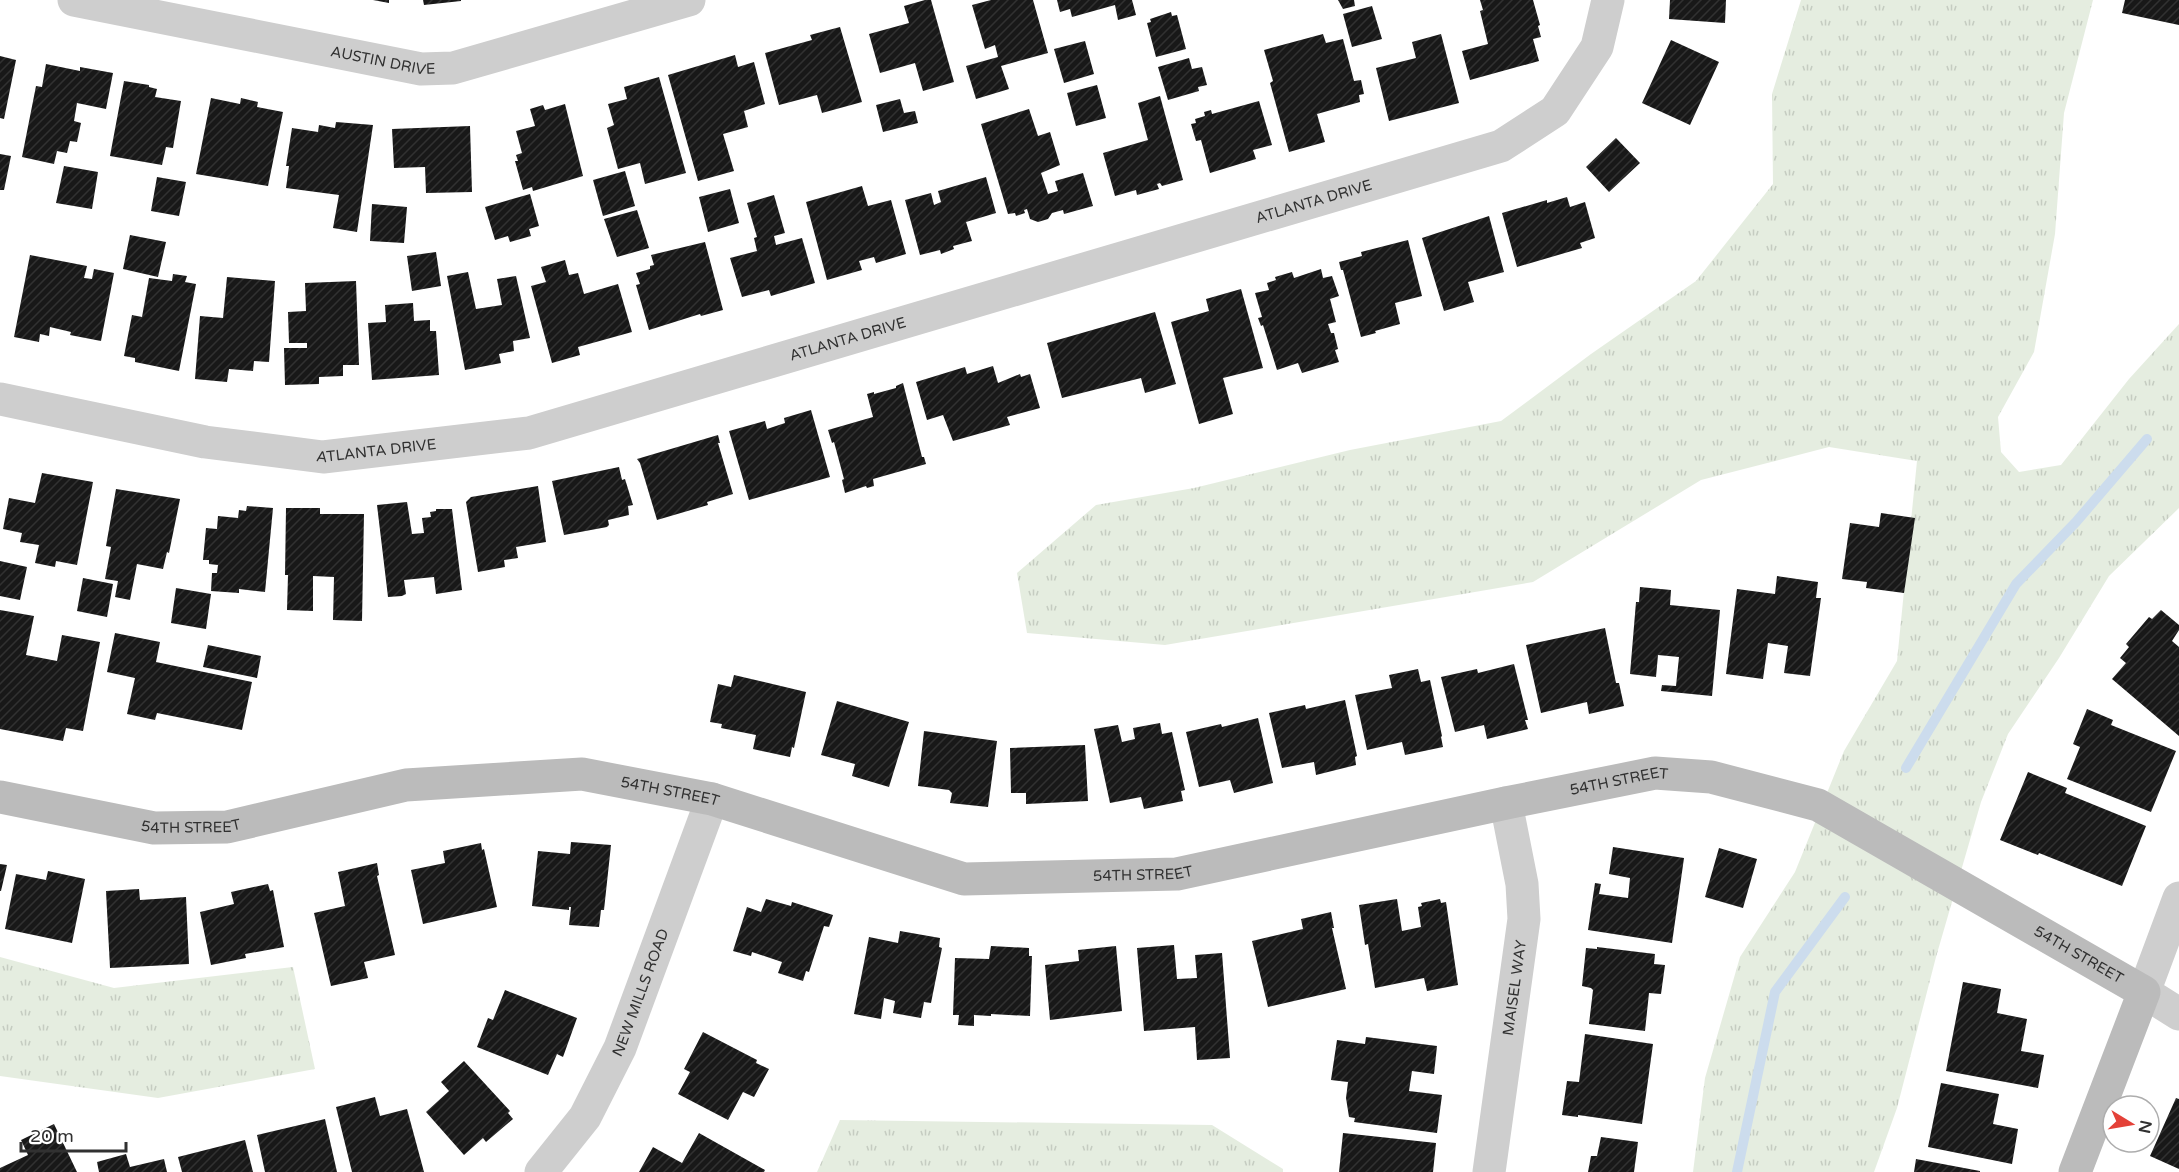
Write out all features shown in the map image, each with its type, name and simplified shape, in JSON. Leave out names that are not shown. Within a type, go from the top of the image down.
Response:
[{"type":"street","name":"AUSTIN DRIVE","points":[[74,0],[421,69],[453,68],[689,0]]},
{"type":"street","name":"ATLANTA DRIVE","points":[[0,399],[205,442],[323,457],[529,433],[1501,146],[1555,111],[1597,47],[1608,0]]},
{"type":"street","name":"54TH STREET","points":[[0,796],[154,828],[227,827],[406,785],[582,774],[712,799],[964,879],[1177,874],[1655,773],[1712,777],[1818,805],[2144,992]]},
{"type":"street","name":"NEW MILLS ROAD","points":[[541,1172],[585,1117],[620,1048],[712,799]]},
{"type":"street","name":"MAISEL WAY","points":[[1489,1172],[1524,919],[1522,884],[1506,803]]},
{"type":"street","points":[[2075,1172],[2179,898]]},
{"type":"street","points":[[2144,992],[2179,1014]]},
{"type":"green space","points":[[1801,0],[2093,0],[2064,113],[2055,234],[2034,352],[1998,417],[2001,452],[2019,472],[2061,465],[2129,379],[2179,324],[2179,508],[2109,576],[2059,658],[2008,734],[1981,802],[1936,957],[1897,1108],[1874,1172],[1693,1172],[1705,1078],[1740,957],[1795,872],[1844,751],[1897,661],[1917,461],[1829,447],[1701,480],[1533,582],[1165,645],[1027,633],[1017,573],[1096,505],[1194,488],[1350,450],[1501,421],[1591,354],[1696,281],[1773,184],[1772,94]]},
{"type":"green space","points":[[0,957],[114,988],[293,967],[315,1069],[158,1098],[0,1076]]},
{"type":"green space","points":[[840,1120],[1212,1125],[1283,1169],[1283,1172],[817,1172]]},
{"type":"building","points":[[373,0],[389,0],[389,3]]},
{"type":"building","points":[[423,0],[461,0],[461,1],[424,5]]},
{"type":"building","points":[[931,0],[954,82],[923,91],[915,63],[880,73],[869,34],[909,23],[904,6]]},
{"type":"building","points":[[991,0],[1033,0],[1048,53],[1001,66],[1009,89],[976,99],[966,66],[998,57],[995,45],[985,49],[972,5]]},
{"type":"building","points":[[1057,0],[1132,0],[1136,15],[1118,20],[1115,5],[1072,17],[1070,9],[1060,12]]},
{"type":"building","points":[[1338,0],[1354,0],[1355,6],[1343,9]]},
{"type":"building","points":[[1480,0],[1533,0],[1540,25],[1538,26],[1541,37],[1533,39],[1539,61],[1470,80],[1462,51],[1488,44],[1480,11],[1483,10]]},
{"type":"building","points":[[1670,0],[1726,0],[1725,23],[1669,19]]},
{"type":"building","points":[[2125,0],[2179,0],[2179,25],[2122,13]]},
{"type":"building","points":[[1372,6],[1382,39],[1352,47],[1343,14]]},
{"type":"building","points":[[1171,12],[1172,16],[1177,15],[1186,49],[1156,57],[1147,23],[1151,22],[1150,19]]},
{"type":"building","points":[[840,27],[862,102],[822,113],[817,95],[779,105],[765,53],[812,40],[810,35]]},
{"type":"building","points":[[1323,34],[1326,43],[1343,39],[1354,81],[1361,80],[1364,94],[1359,95],[1360,102],[1317,114],[1325,142],[1289,152],[1270,83],[1273,81],[1264,50]]},
{"type":"building","points":[[1441,34],[1459,103],[1389,121],[1376,68],[1416,58],[1412,42]]},
{"type":"building","points":[[1671,40],[1719,62],[1690,125],[1642,103]]},
{"type":"building","points":[[1085,41],[1094,74],[1064,83],[1054,49]]},
{"type":"building","points":[[735,55],[738,67],[754,62],[765,104],[744,111],[748,127],[723,134],[734,171],[698,181],[668,75]]},
{"type":"building","points":[[0,56],[16,60],[4,119],[0,118]]},
{"type":"building","points":[[1189,58],[1192,69],[1202,67],[1207,85],[1198,87],[1199,91],[1168,100],[1158,67]]},
{"type":"building","points":[[46,64],[80,71],[80,67],[113,73],[106,109],[77,103],[74,121],[81,123],[77,142],[70,141],[67,153],[57,151],[54,164],[22,157],[36,86],[42,87]]},
{"type":"building","points":[[659,77],[686,173],[645,184],[640,163],[618,169],[607,128],[614,125],[608,104],[627,99],[624,87]]},
{"type":"building","points":[[124,81],[149,85],[157,89],[155,97],[181,101],[173,148],[166,147],[162,165],[110,156]]},
{"type":"building","points":[[1097,85],[1106,118],[1076,126],[1067,93]]},
{"type":"building","points":[[1160,96],[1183,180],[1162,186],[1160,183],[1157,184],[1159,189],[1137,195],[1136,190],[1115,196],[1103,153],[1148,140],[1138,103]]},
{"type":"building","points":[[211,98],[240,104],[241,98],[258,102],[257,107],[283,112],[268,186],[196,174]]},
{"type":"building","points":[[900,99],[904,113],[915,111],[918,123],[883,132],[876,105]]},
{"type":"building","points":[[1259,101],[1272,145],[1253,150],[1256,159],[1210,173],[1201,140],[1196,141],[1191,124],[1196,123],[1195,119],[1205,116],[1204,112],[1211,110],[1212,114]]},
{"type":"building","points":[[565,104],[583,176],[533,191],[532,187],[523,190],[515,161],[518,161],[516,155],[522,153],[516,131],[535,126],[530,109],[543,105],[545,110]]},
{"type":"building","points":[[1029,109],[1038,136],[1050,132],[1060,165],[1041,173],[1048,194],[1058,191],[1055,181],[1083,173],[1093,206],[1064,214],[1063,210],[1052,213],[1048,219],[1038,222],[1030,219],[1027,209],[1024,210],[1025,213],[1016,216],[1015,213],[1008,214],[981,124]]},
{"type":"building","points":[[336,122],[373,125],[357,232],[333,228],[339,195],[286,188],[289,166],[286,166],[292,128],[318,132],[319,125],[335,128]]},
{"type":"building","points":[[470,126],[472,192],[426,193],[425,167],[394,168],[392,129]]},
{"type":"building","points":[[1616,138],[1640,163],[1609,192],[1586,167]]},
{"type":"building","points":[[0,154],[11,156],[4,190],[0,190]]},
{"type":"building","points":[[64,166],[98,172],[92,209],[56,203]]},
{"type":"building","points":[[625,171],[635,206],[603,216],[593,180]]},
{"type":"building","points":[[157,177],[186,182],[179,216],[151,211]]},
{"type":"building","points":[[986,177],[996,213],[966,222],[972,241],[953,246],[954,249],[941,254],[940,250],[920,255],[905,200],[931,193],[934,205],[941,202],[938,191]]},
{"type":"building","points":[[862,186],[868,206],[891,200],[906,254],[876,263],[874,257],[859,261],[862,270],[827,280],[806,202]]},
{"type":"building","points":[[730,189],[739,223],[708,232],[699,197]]},
{"type":"building","points":[[530,194],[539,226],[529,229],[531,236],[510,242],[508,236],[495,240],[485,207]]},
{"type":"building","points":[[774,195],[785,233],[774,236],[776,245],[802,238],[815,283],[771,296],[769,290],[742,297],[730,258],[757,251],[754,238],[757,237],[747,203]]},
{"type":"building","points":[[1567,197],[1570,207],[1585,202],[1595,238],[1580,243],[1582,248],[1517,267],[1502,213],[1547,200],[1547,203]]},
{"type":"building","points":[[372,204],[407,207],[404,243],[370,241]]},
{"type":"building","points":[[637,210],[649,248],[617,257],[604,219]]},
{"type":"building","points":[[1489,216],[1504,272],[1468,282],[1474,302],[1444,311],[1422,238]]},
{"type":"building","points":[[130,235],[166,242],[158,277],[123,269]]},
{"type":"building","points":[[1408,240],[1422,296],[1395,303],[1400,324],[1361,337],[1339,262],[1362,256],[1361,252]]},
{"type":"building","points":[[705,242],[723,310],[701,316],[700,314],[649,330],[636,285],[640,284],[636,273],[650,269],[650,266],[654,265],[651,255]]},
{"type":"building","points":[[436,252],[441,286],[412,291],[407,256]]},
{"type":"building","points":[[30,255],[87,266],[84,278],[92,279],[94,269],[114,273],[101,341],[70,335],[71,332],[50,327],[49,336],[40,334],[39,342],[14,337]]},
{"type":"building","points":[[565,260],[569,275],[578,273],[584,294],[618,284],[632,332],[578,347],[580,355],[552,363],[531,286],[546,282],[541,267]]},
{"type":"building","points":[[1321,269],[1323,278],[1332,276],[1339,296],[1330,299],[1336,322],[1328,324],[1331,333],[1334,333],[1338,349],[1335,350],[1339,362],[1302,373],[1298,363],[1277,370],[1263,325],[1261,326],[1258,318],[1262,317],[1255,293],[1269,290],[1267,283],[1276,280],[1275,277],[1292,272],[1294,278]]},
{"type":"building","points":[[468,272],[476,309],[502,305],[497,279],[516,276],[530,338],[513,341],[514,351],[499,354],[501,363],[465,370],[447,276]]},
{"type":"building","points":[[173,274],[187,276],[185,282],[196,284],[179,371],[135,362],[135,358],[124,356],[132,315],[142,317],[149,278],[172,281]]},
{"type":"building","points":[[227,277],[275,281],[269,362],[254,361],[253,371],[229,369],[227,382],[195,379],[200,316],[223,318]]},
{"type":"building","points":[[356,281],[359,365],[343,365],[343,376],[319,377],[319,384],[285,385],[284,348],[307,348],[307,343],[289,343],[288,312],[306,311],[305,283]]},
{"type":"building","points":[[1241,289],[1263,368],[1223,378],[1233,414],[1199,424],[1171,322],[1209,311],[1206,299]]},
{"type":"building","points":[[413,303],[414,321],[430,320],[430,331],[436,331],[439,375],[372,380],[368,323],[386,322],[385,305]]},
{"type":"building","points":[[1155,312],[1176,384],[1145,393],[1141,378],[1062,398],[1047,343]]},
{"type":"building","points":[[993,366],[998,383],[1020,374],[1021,377],[1030,374],[1040,408],[1007,417],[1010,425],[953,441],[943,415],[927,420],[916,382],[965,367],[967,374]]},
{"type":"building","points":[[903,383],[922,457],[926,464],[873,479],[874,486],[867,488],[866,486],[845,493],[842,480],[844,479],[834,442],[832,443],[828,430],[873,417],[867,394],[896,388]]},
{"type":"building","points":[[811,410],[830,477],[749,500],[729,431],[765,421],[767,429],[785,423],[784,418]]},
{"type":"building","points":[[718,435],[720,443],[718,443],[733,494],[707,502],[708,505],[657,520],[637,459]]},
{"type":"building","points":[[619,467],[633,505],[628,506],[629,515],[608,520],[607,527],[564,535],[552,481]]},
{"type":"building","points":[[42,473],[93,482],[77,565],[56,561],[55,567],[35,563],[39,545],[20,542],[22,533],[3,529],[9,498],[35,503]]},
{"type":"building","points":[[538,486],[546,542],[516,547],[518,558],[504,560],[505,567],[478,572],[466,502],[471,497]]},
{"type":"building","points":[[116,489],[180,499],[169,553],[167,552],[163,569],[137,564],[130,600],[115,597],[118,581],[105,579],[111,547],[106,546]]},
{"type":"building","points":[[407,502],[412,534],[424,533],[422,518],[431,517],[430,512],[436,509],[452,509],[462,590],[436,594],[434,577],[404,580],[406,594],[388,597],[377,505]]},
{"type":"building","points":[[247,506],[273,508],[265,592],[239,589],[239,593],[211,591],[212,573],[217,573],[218,565],[209,564],[209,560],[203,560],[206,528],[217,529],[218,516],[238,518],[239,510],[246,511]]},
{"type":"building","points":[[286,508],[320,508],[320,514],[364,514],[362,621],[333,620],[334,577],[313,576],[313,611],[287,610]]},
{"type":"building","points":[[1881,513],[1915,518],[1904,593],[1866,588],[1867,582],[1842,579],[1850,523],[1879,527]]},
{"type":"building","points":[[0,561],[27,567],[20,600],[0,596]]},
{"type":"building","points":[[1777,576],[1818,582],[1816,598],[1821,598],[1810,676],[1784,673],[1788,646],[1768,643],[1763,679],[1726,674],[1737,589],[1775,594]]},
{"type":"building","points":[[83,578],[113,584],[107,617],[77,611]]},
{"type":"building","points":[[1640,587],[1671,590],[1670,605],[1720,610],[1712,696],[1661,691],[1662,685],[1676,686],[1679,657],[1658,655],[1656,677],[1630,674],[1636,602],[1639,602]]},
{"type":"building","points":[[176,588],[211,594],[206,629],[171,623]]},
{"type":"building","points":[[0,610],[34,616],[26,655],[57,661],[62,635],[100,642],[83,731],[66,728],[63,741],[0,729]]},
{"type":"building","points":[[2161,610],[2179,625],[2179,630],[2172,641],[2179,647],[2179,736],[2112,679],[2126,663],[2120,658],[2129,647],[2126,644],[2149,617],[2152,619]]},
{"type":"building","points":[[1605,628],[1616,683],[1619,683],[1624,706],[1589,714],[1587,702],[1541,713],[1526,645]]},
{"type":"building","points":[[115,633],[160,642],[156,662],[252,682],[242,730],[157,713],[155,720],[127,714],[135,678],[107,672]]},
{"type":"building","points":[[208,645],[261,656],[257,678],[203,667]]},
{"type":"building","points":[[1514,664],[1528,720],[1525,720],[1528,729],[1487,739],[1484,725],[1455,732],[1441,677],[1477,669],[1478,673]]},
{"type":"building","points":[[1418,669],[1421,682],[1430,680],[1443,747],[1405,755],[1402,742],[1367,750],[1355,695],[1392,688],[1389,675]]},
{"type":"building","points":[[734,675],[806,692],[790,757],[753,749],[756,735],[721,728],[722,724],[710,722],[718,684],[731,687]]},
{"type":"building","points":[[1345,700],[1357,756],[1355,757],[1356,765],[1316,775],[1314,762],[1282,768],[1269,713],[1305,705],[1306,709]]},
{"type":"building","points":[[837,701],[909,722],[889,787],[852,776],[855,764],[821,755]]},
{"type":"building","points":[[2087,709],[2113,720],[2111,725],[2176,751],[2151,812],[2067,779],[2080,747],[2073,744]]},
{"type":"building","points":[[1258,718],[1273,783],[1234,793],[1230,780],[1199,787],[1186,732],[1221,724],[1222,727]]},
{"type":"building","points":[[1160,723],[1162,734],[1172,732],[1185,790],[1181,791],[1183,801],[1144,809],[1141,797],[1110,803],[1094,729],[1118,725],[1122,742],[1135,739],[1133,728]]},
{"type":"building","points":[[924,731],[997,741],[988,807],[950,803],[952,793],[949,790],[918,786]]},
{"type":"building","points":[[1085,745],[1088,801],[1026,804],[1026,793],[1011,793],[1010,748]]},
{"type":"building","points":[[2028,772],[2067,788],[2065,793],[2146,826],[2122,886],[2000,840]]},
{"type":"building","points":[[571,842],[611,845],[604,910],[601,910],[599,927],[569,925],[571,907],[569,910],[532,906],[538,851],[570,854]]},
{"type":"building","points":[[481,843],[497,907],[423,924],[411,870],[445,863],[443,851]]},
{"type":"building","points":[[1613,847],[1684,858],[1672,943],[1588,930],[1595,883],[1601,884],[1599,894],[1628,898],[1630,878],[1609,874]]},
{"type":"building","points":[[1719,848],[1757,859],[1743,908],[1705,897]]},
{"type":"building","points":[[377,863],[379,875],[377,876],[395,955],[364,962],[368,978],[331,986],[314,913],[345,906],[338,872]]},
{"type":"building","points":[[0,864],[7,865],[1,891],[0,891]]},
{"type":"building","points":[[48,871],[85,879],[72,943],[5,929],[16,874],[46,880]]},
{"type":"building","points":[[268,884],[270,891],[273,890],[284,947],[245,954],[246,958],[211,965],[200,912],[234,904],[231,892]]},
{"type":"building","points":[[139,889],[140,900],[186,897],[189,964],[110,968],[106,891]]},
{"type":"building","points":[[766,899],[791,906],[792,902],[833,915],[829,927],[824,926],[809,972],[806,971],[803,981],[778,973],[782,962],[752,952],[751,956],[733,951],[747,907],[761,912]]},
{"type":"building","points":[[1397,899],[1402,931],[1421,927],[1418,907],[1422,906],[1421,903],[1440,899],[1441,903],[1446,902],[1458,985],[1427,991],[1424,978],[1375,988],[1359,905]]},
{"type":"building","points":[[1331,912],[1334,928],[1332,928],[1346,989],[1268,1007],[1252,941],[1303,929],[1301,919]]},
{"type":"building","points":[[900,931],[940,938],[939,947],[942,948],[931,1003],[924,1002],[921,1018],[893,1013],[895,1001],[884,998],[881,1019],[854,1014],[869,937],[898,943]]},
{"type":"building","points":[[1174,945],[1177,979],[1197,978],[1195,955],[1222,953],[1230,1058],[1197,1060],[1195,1027],[1144,1031],[1137,948]]},
{"type":"building","points":[[991,946],[1029,948],[1029,956],[1032,956],[1030,1016],[974,1015],[974,1026],[958,1025],[959,1015],[953,1015],[955,958],[989,959]]},
{"type":"building","points":[[1116,946],[1122,1011],[1050,1020],[1045,965],[1079,961],[1078,950]]},
{"type":"building","points":[[1597,947],[1655,954],[1654,964],[1665,965],[1661,994],[1649,993],[1645,1031],[1589,1024],[1593,990],[1582,986],[1586,948],[1597,949]]},
{"type":"building","points":[[1963,982],[2001,989],[1997,1013],[2027,1019],[2021,1051],[2044,1055],[2038,1088],[1946,1071]]},
{"type":"building","points":[[505,990],[577,1018],[563,1057],[557,1054],[548,1075],[477,1047],[488,1018],[493,1020]]},
{"type":"building","points":[[703,1032],[757,1060],[756,1063],[769,1069],[754,1097],[743,1092],[728,1120],[678,1094],[690,1072],[684,1069]]},
{"type":"building","points":[[1585,1034],[1653,1044],[1642,1124],[1562,1115],[1567,1081],[1579,1082]]},
{"type":"building","points":[[1366,1037],[1437,1046],[1434,1074],[1412,1071],[1409,1091],[1442,1095],[1437,1133],[1354,1122],[1355,1118],[1349,1117],[1346,1098],[1348,1082],[1331,1080],[1337,1040],[1365,1044]]},
{"type":"building","points":[[464,1061],[510,1111],[508,1113],[513,1119],[486,1142],[483,1138],[464,1155],[426,1112],[449,1091],[441,1082]]},
{"type":"building","points":[[1941,1083],[1999,1094],[1993,1124],[2018,1129],[2012,1164],[1928,1147]]},
{"type":"building","points":[[375,1097],[380,1116],[407,1109],[424,1172],[352,1172],[336,1107]]},
{"type":"building","points":[[2176,1098],[2179,1099],[2179,1169],[2150,1156],[2151,1154],[2161,1154],[2161,1131]]},
{"type":"building","points":[[325,1119],[337,1172],[265,1172],[257,1135]]},
{"type":"building","points":[[54,1124],[77,1172],[0,1172],[0,1168],[28,1155],[21,1140]]},
{"type":"building","points":[[699,1133],[765,1170],[764,1172],[639,1172],[653,1147],[682,1163]]},
{"type":"building","points":[[1343,1133],[1436,1143],[1433,1172],[1339,1172]]},
{"type":"building","points":[[1601,1137],[1638,1142],[1634,1172],[1588,1172],[1591,1156],[1597,1156]]},
{"type":"building","points":[[245,1140],[253,1172],[182,1172],[178,1157]]},
{"type":"building","points":[[126,1154],[130,1167],[164,1159],[167,1172],[99,1172],[97,1162]]},
{"type":"building","points":[[1916,1159],[1980,1171],[1980,1172],[1914,1172]]},
{"type":"waterway","points":[[1906,768],[2016,584],[2076,522],[2147,439]]},
{"type":"waterway","points":[[1737,1172],[1775,992],[1845,897]]}]
